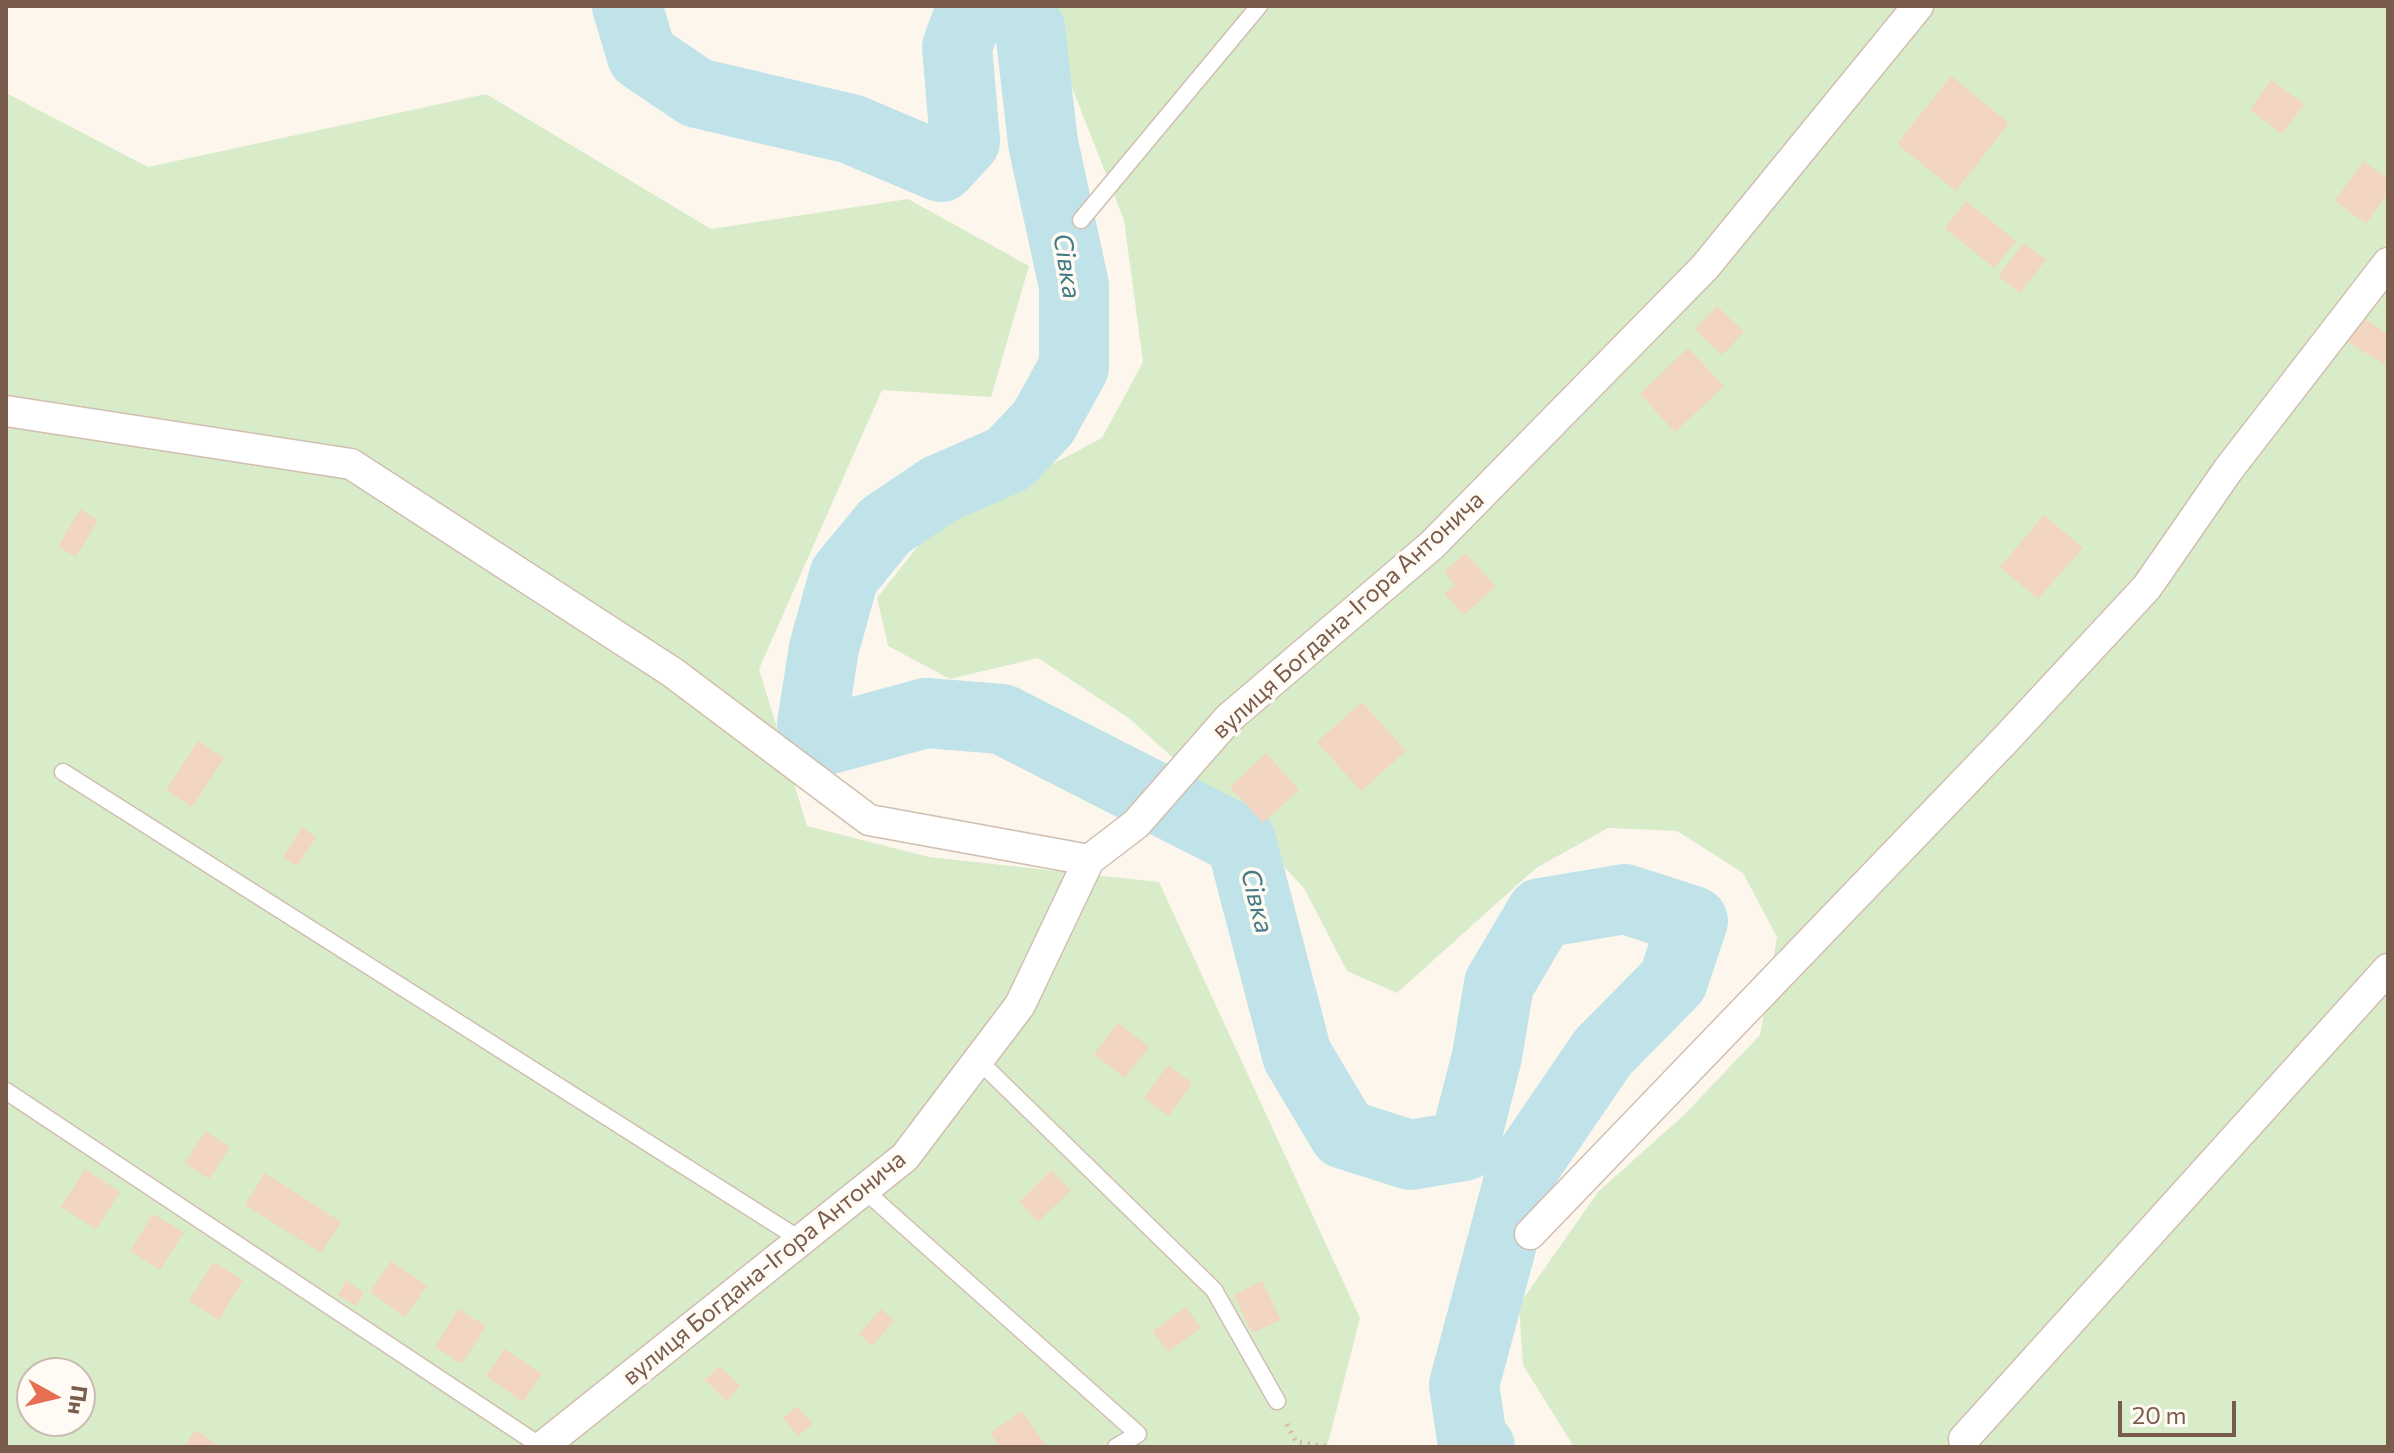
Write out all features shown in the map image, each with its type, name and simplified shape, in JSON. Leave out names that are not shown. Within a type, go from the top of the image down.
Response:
[{"type":"street","name":"вулиця Богдана-Ігора Антонича","points":[[542,1447],[905,1157],[1020,1005],[1089,860],[1136,824],[1229,718],[1432,545],[1705,267],[1918,6]]},
{"type":"street","points":[[1530,1234],[2006,739],[2147,587],[2228,470],[2388,263]]},
{"type":"street","points":[[6,411],[351,464],[672,672],[869,820],[1089,860]]},
{"type":"street","points":[[1964,1439],[2388,969]]},
{"type":"lane","points":[[1081,220],[1259,6]]},
{"type":"lane","points":[[63,772],[801,1240]]},
{"type":"lane","points":[[978,1060],[1214,1290],[1277,1401]]},
{"type":"lane","points":[[6,1091],[542,1447]]},
{"type":"lane","points":[[864,1190],[1138,1434],[1116,1447]]},
{"type":"path","points":[[1277,1401],[1296,1442],[1332,1447]]},
{"type":"green space","points":[[1040,6],[2388,6],[2388,1447],[1574,1447],[1523,1365],[1519,1305],[1598,1192],[1685,1114],[1760,1035],[1777,937],[1743,873],[1677,831],[1608,828],[1536,868],[1397,993],[1347,971],[1304,888],[1225,805],[1130,719],[1038,658],[950,679],[888,646],[877,598],[933,527],[1102,438],[1143,362],[1124,220]]},
{"type":"green space","points":[[6,93],[148,167],[486,94],[711,229],[908,199],[1029,266],[991,397],[882,390],[759,669],[807,826],[929,857],[1159,882],[1360,1318],[1327,1447],[6,1447]]},
{"type":"building","points":[[1951,76],[2009,123],[1956,191],[1897,144]]},
{"type":"building","points":[[2271,80],[2304,104],[2282,134],[2250,110]]},
{"type":"building","points":[[2363,161],[2388,179],[2388,193],[2366,224],[2335,201]]},
{"type":"building","points":[[1966,201],[2016,241],[1994,268],[1945,228]]},
{"type":"building","points":[[2024,243],[2046,260],[2020,293],[1998,276]]},
{"type":"building","points":[[1717,306],[1744,332],[1722,355],[1695,329]]},
{"type":"building","points":[[2364,319],[2388,334],[2385,365],[2348,342]]},
{"type":"building","points":[[1688,348],[1724,386],[1675,432],[1640,394]]},
{"type":"building","points":[[80,509],[98,520],[76,557],[58,547]]},
{"type":"building","points":[[2044,515],[2083,548],[2038,599],[2000,567]]},
{"type":"building","points":[[1465,553],[1496,586],[1464,615],[1444,594],[1455,585],[1444,572]]},
{"type":"building","points":[[1362,702],[1406,751],[1361,791],[1317,742]]},
{"type":"building","points":[[198,741],[224,758],[192,807],[166,790]]},
{"type":"building","points":[[1266,753],[1299,790],[1263,823],[1230,787]]},
{"type":"building","points":[[302,827],[316,837],[297,866],[283,857]]},
{"type":"building","points":[[1118,1023],[1149,1047],[1125,1078],[1094,1054]]},
{"type":"building","points":[[1168,1065],[1192,1083],[1169,1116],[1144,1098]]},
{"type":"building","points":[[205,1131],[230,1147],[209,1179],[185,1163]]},
{"type":"building","points":[[85,1169],[120,1192],[96,1229],[61,1207]]},
{"type":"building","points":[[1051,1170],[1071,1190],[1038,1222],[1019,1202]]},
{"type":"building","points":[[265,1173],[341,1222],[321,1253],[245,1205]]},
{"type":"building","points":[[153,1214],[184,1232],[160,1270],[130,1251]]},
{"type":"building","points":[[391,1261],[427,1286],[405,1317],[370,1292]]},
{"type":"building","points":[[213,1262],[243,1280],[219,1320],[189,1301]]},
{"type":"building","points":[[346,1281],[364,1292],[356,1306],[338,1295]]},
{"type":"building","points":[[1262,1281],[1281,1320],[1252,1333],[1234,1295]]},
{"type":"building","points":[[1186,1307],[1201,1328],[1168,1352],[1153,1331]]},
{"type":"building","points":[[458,1309],[486,1326],[462,1364],[435,1347]]},
{"type":"building","points":[[881,1309],[894,1321],[872,1346],[859,1334]]},
{"type":"building","points":[[505,1349],[542,1374],[523,1402],[486,1376]]},
{"type":"building","points":[[719,1366],[740,1386],[726,1401],[705,1380]]},
{"type":"building","points":[[797,1406],[813,1424],[798,1436],[783,1418]]},
{"type":"building","points":[[1022,1411],[1047,1447],[1000,1447],[990,1433]]},
{"type":"building","points":[[195,1430],[221,1447],[184,1447]]},
{"type":"waterway","name":"Сівка","points":[[627,6],[642,56],[697,93],[851,129],[941,167],[965,141],[957,47],[972,6]]},
{"type":"waterway","name":"Сівка","points":[[1009,6],[1030,29],[1043,143],[1074,286],[1074,367],[1043,423],[1009,459],[940,489],[885,526],[844,576],[824,648],[812,724],[830,739],[926,713],[1002,719],[1241,841],[1297,1055],[1344,1134],[1410,1155],[1464,1146],[1487,1056],[1499,984],[1541,913],[1625,899],[1693,921],[1673,981],[1603,1052],[1521,1172],[1464,1385],[1472,1439],[1480,1447]]}]
